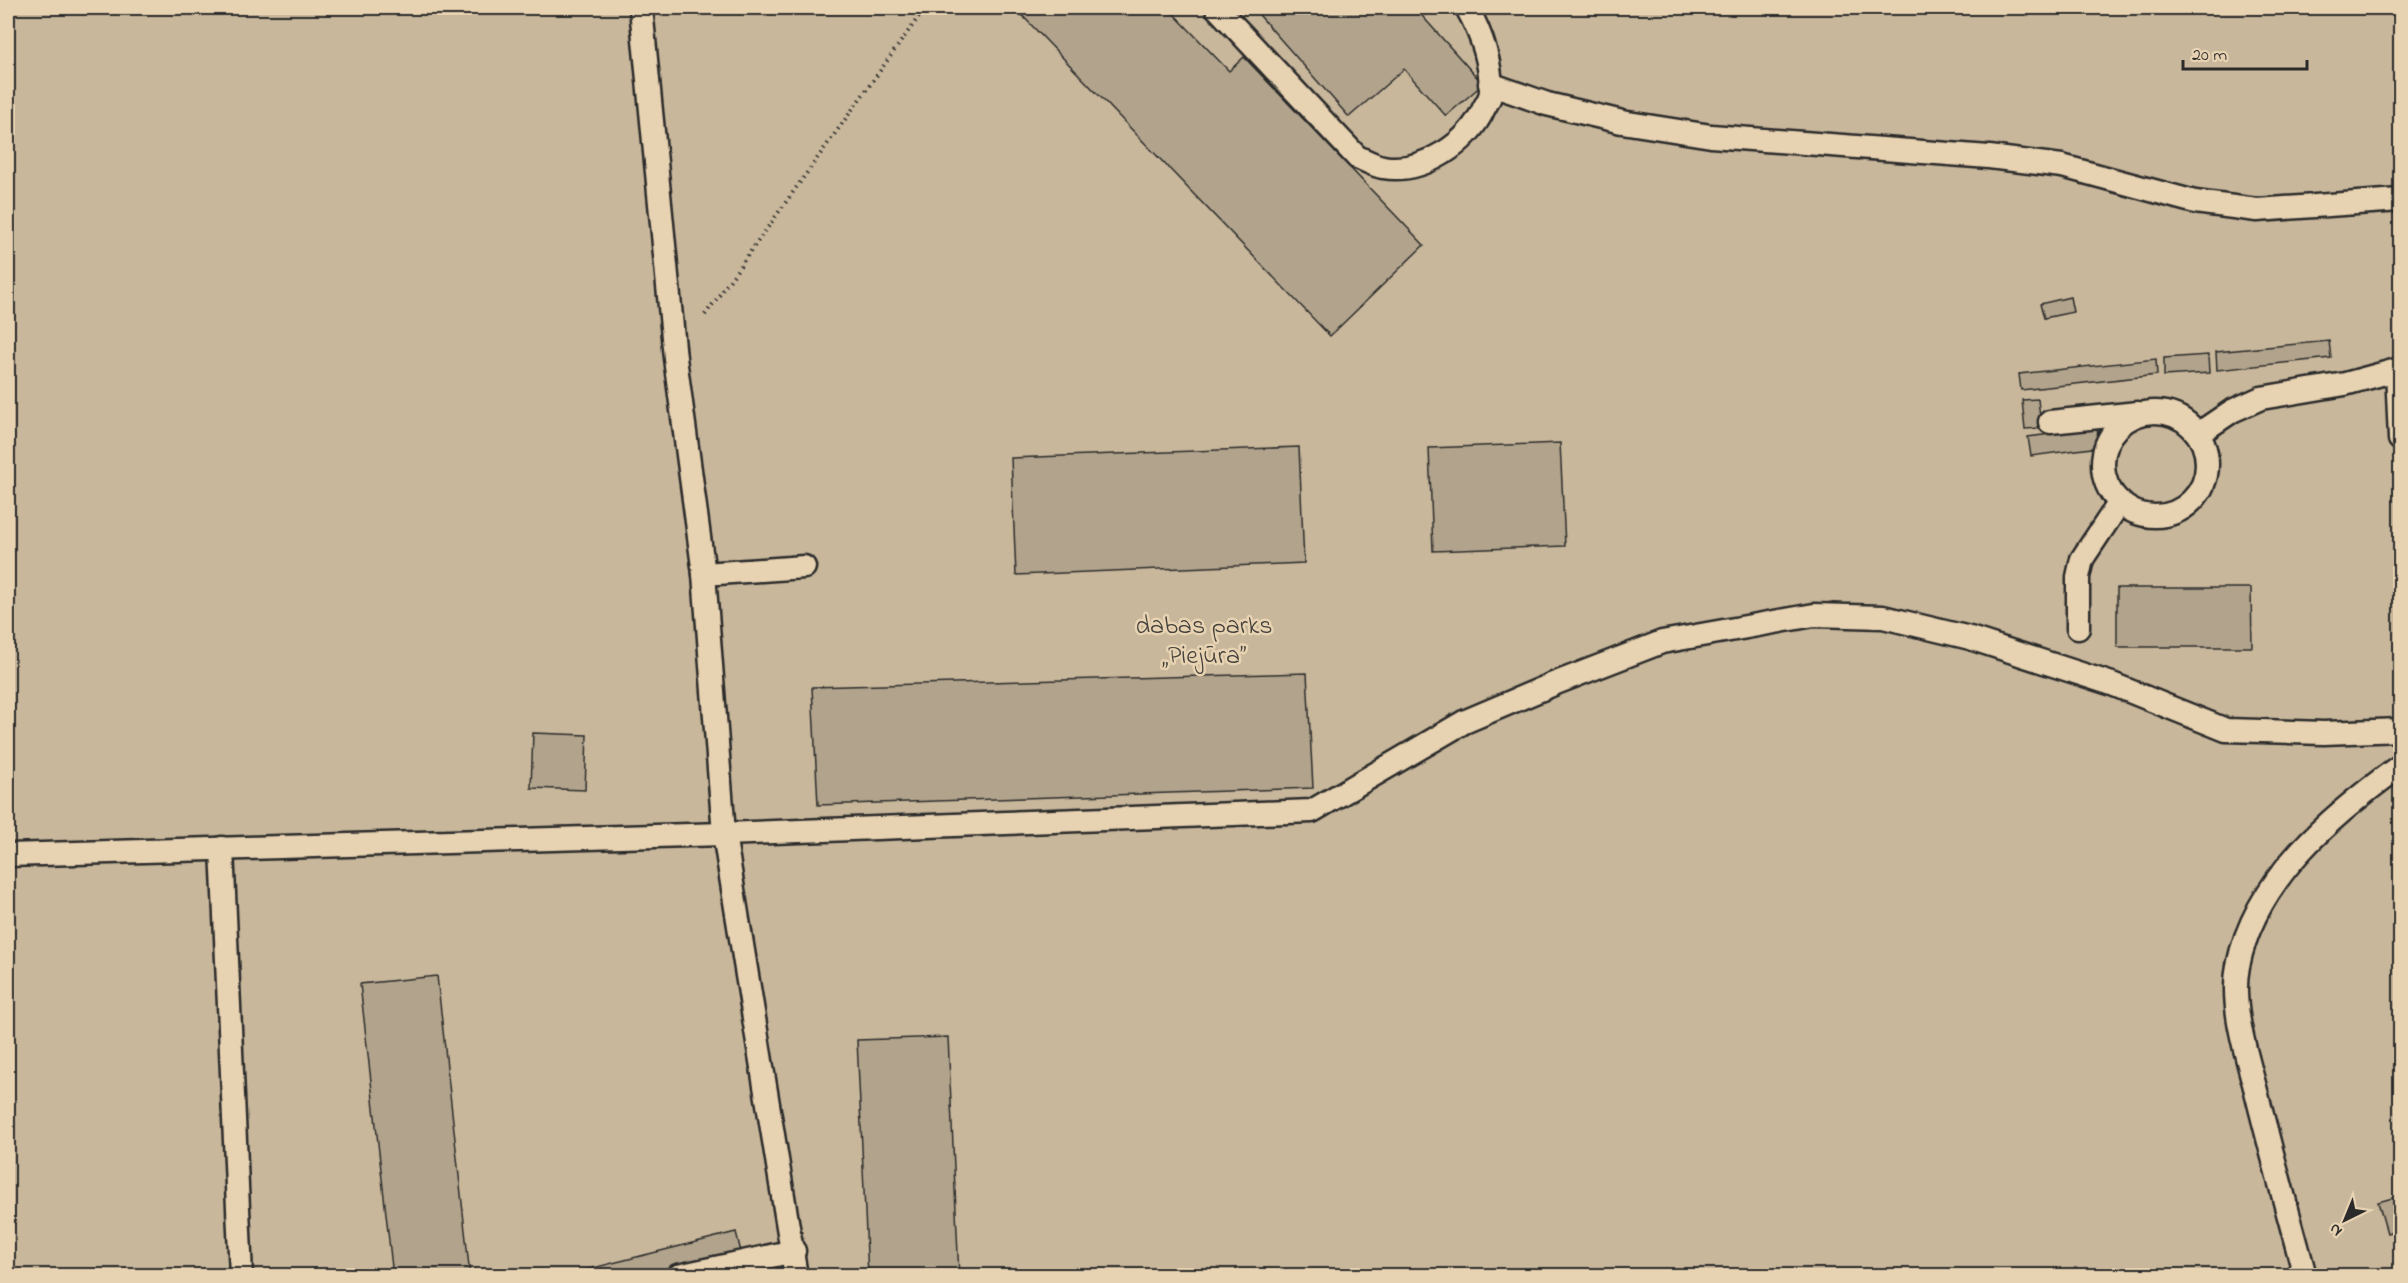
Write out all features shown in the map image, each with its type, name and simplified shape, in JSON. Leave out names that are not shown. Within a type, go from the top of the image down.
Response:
[{"type":"lane","points":[[641,8],[675,358],[704,574],[724,834],[794,1251],[796,1275]]},
{"type":"lane","points":[[1217,8],[1358,157],[1383,168],[1418,165],[1443,155],[1466,136],[1480,117],[1491,93],[1488,62],[1476,23],[1467,8]]},
{"type":"lane","points":[[1490,84],[1547,104],[1622,122],[1711,136],[1989,157],[2062,166],[2195,202],[2257,210],[2400,200]]},
{"type":"lane","points":[[2198,434],[2232,411],[2261,398],[2345,384],[2398,369],[2400,439]]},
{"type":"lane","points":[[2050,422],[2152,412],[2170,414],[2186,421],[2198,434],[2206,450],[2208,466],[2204,483],[2195,497],[2167,514],[2150,516],[2120,502],[2110,489],[2104,472],[2104,456],[2110,439],[2121,424],[2135,416],[2152,412]]},
{"type":"lane","points":[[2078,628],[2078,577],[2082,559],[2120,502]]},
{"type":"lane","points":[[704,574],[804,567]]},
{"type":"lane","points":[[8,855],[724,834],[1312,811],[1464,722],[1566,679],[1662,642],[1814,615],[1883,617],[1970,638],[2112,684],[2226,730],[2324,733],[2400,730]]},
{"type":"lane","points":[[2305,1275],[2239,1022],[2238,968],[2248,930],[2275,881],[2324,829],[2400,766]]},
{"type":"lane","points":[[222,848],[241,1275]]},
{"type":"lane","points":[[678,1275],[794,1251]]},
{"type":"path","points":[[675,358],[924,8]]},
{"type":"green space","name":"dabas parks „Piejūra”","points":[[8,8],[2400,8],[2400,1275],[8,1275]]},
{"type":"building","points":[[1015,8],[1168,8],[1229,71],[1244,57],[1424,245],[1330,336]]},
{"type":"building","points":[[1253,8],[1415,8],[1483,84],[1446,116],[1404,69],[1349,117]]},
{"type":"building","points":[[2070,297],[2073,312],[2044,318],[2040,304]]},
{"type":"building","points":[[2329,341],[2331,358],[2217,370],[2216,352]]},
{"type":"building","points":[[2208,355],[2209,373],[2164,376],[2164,358]]},
{"type":"building","points":[[2156,359],[2157,375],[2021,390],[2019,374]]},
{"type":"building","points":[[2038,399],[2041,428],[2025,429],[2022,400]]},
{"type":"building","points":[[2097,428],[2099,447],[2031,456],[2028,437]]},
{"type":"building","points":[[1560,443],[1565,546],[1433,551],[1429,448]]},
{"type":"building","points":[[1299,447],[1304,563],[1016,575],[1011,458]]},
{"type":"building","points":[[2117,588],[2251,588],[2252,647],[2117,647]]},
{"type":"building","points":[[1307,673],[1313,788],[818,805],[812,687]]},
{"type":"building","points":[[533,733],[587,735],[585,790],[531,788]]},
{"type":"building","points":[[437,976],[470,1276],[393,1276],[360,984]]},
{"type":"building","points":[[948,1037],[959,1276],[868,1276],[857,1040]]},
{"type":"building","points":[[2400,1196],[2400,1229],[2387,1233],[2378,1202]]},
{"type":"building","points":[[736,1232],[747,1276],[582,1276],[581,1271]]}]
